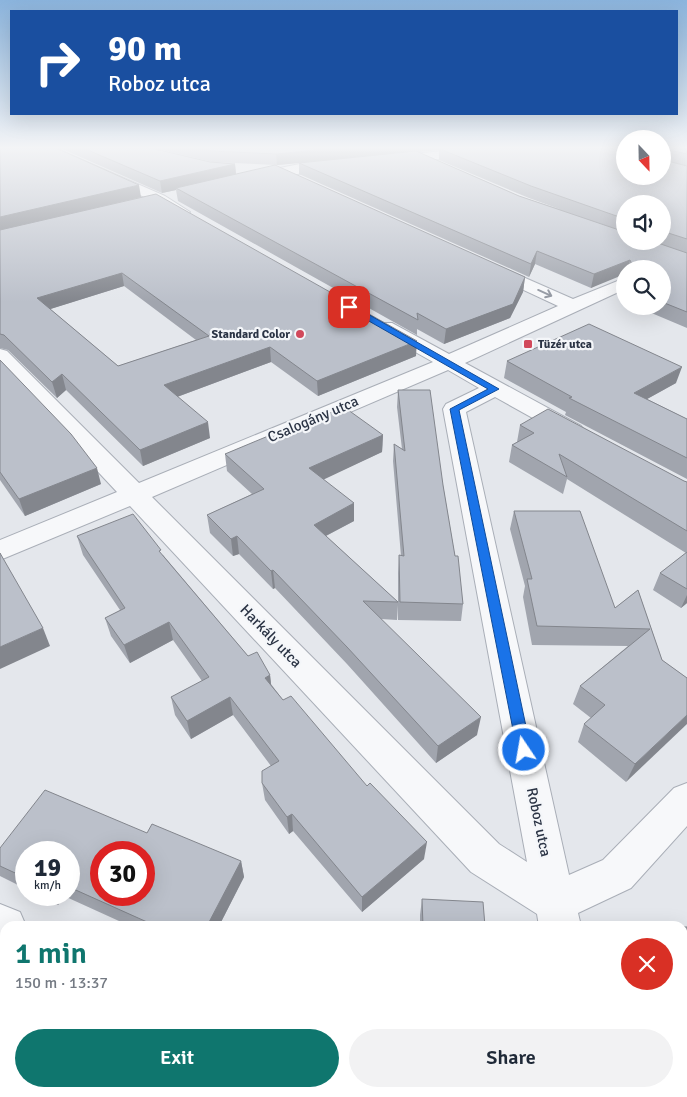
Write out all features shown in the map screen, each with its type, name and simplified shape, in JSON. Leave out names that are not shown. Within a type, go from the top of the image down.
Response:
[{"type":"street","points":[[132,206],[159,199]]},
{"type":"street","points":[[160,199],[194,218]]},
{"type":"street","points":[[476,261],[576,306]]},
{"type":"street","name":"Csalogány utca","points":[[0,551],[447,363],[616,287]]},
{"type":"street","points":[[371,320],[494,389],[591,440]]},
{"type":"street","name":"Harkály utca","points":[[0,355],[485,858],[558,914]]},
{"type":"street","name":"Roboz utca","points":[[494,389],[454,409],[558,914]]},
{"type":"street","points":[[558,914],[618,874],[687,800]]},
{"type":"building","points":[[0,199],[77,199],[0,217]]},
{"type":"building","points":[[133,199],[165,199],[417,341],[317,381],[270,347],[164,385],[208,422],[140,450],[62,374],[52,382],[4,335],[0,334],[0,230]],"holes":[[[122,273],[209,336],[118,366],[37,298]]]},
{"type":"building","points":[[197,199],[351,199],[525,277],[513,304],[446,329],[417,313],[418,320]]},
{"type":"building","points":[[382,199],[528,199],[616,229],[616,250],[671,250],[671,248],[687,253],[687,312],[671,306],[671,260],[616,260],[616,265],[594,274],[537,251],[531,264]]},
{"type":"building","points":[[569,199],[616,199],[616,216]]},
{"type":"building","points":[[671,199],[687,199],[687,239],[671,234]]},
{"type":"building","points":[[589,324],[682,367],[634,393],[687,419],[687,458],[569,398],[572,397],[507,361]]},
{"type":"building","points":[[0,360],[71,434],[97,468],[19,499],[0,472]]},
{"type":"building","points":[[398,390],[430,390],[443,485],[455,556],[458,556],[463,604],[400,602],[399,555],[404,556],[394,444],[405,451]]},
{"type":"building","points":[[344,407],[383,435],[309,468],[354,503],[314,525],[398,602],[363,601],[481,717],[438,746],[273,570],[271,571],[237,536],[231,539],[207,515],[264,489],[225,454],[273,434],[276,436]]},
{"type":"building","points":[[548,409],[687,482],[687,531],[559,454],[567,477],[512,445],[534,433],[520,425]]},
{"type":"building","points":[[514,511],[580,511],[615,608],[638,590],[662,660],[687,678],[687,715],[635,764],[584,724],[605,705],[580,686],[650,629],[537,626],[527,579],[532,579]]},
{"type":"building","points":[[133,514],[161,550],[159,551],[248,656],[257,652],[270,675],[265,678],[283,700],[291,696],[367,786],[370,783],[427,842],[362,897],[292,814],[287,817],[262,783],[262,771],[279,761],[230,697],[187,721],[171,697],[209,677],[169,622],[124,645],[105,618],[125,608],[77,536]]},
{"type":"building","points":[[687,552],[687,589],[660,573]]},
{"type":"building","points":[[0,553],[43,628],[0,647]]},
{"type":"building","points":[[45,790],[147,833],[152,824],[241,861],[210,921],[145,921],[111,906],[155,906],[155,841],[90,841],[90,896],[80,892],[80,841],[15,841],[15,873],[0,866],[0,848]]},
{"type":"building","points":[[422,899],[483,902],[485,921],[423,921]]},
{"type":"place","name":"Standard Color","points":[[300,334]]},
{"type":"place","name":"Tüzér utca","points":[[528,344]]},
{"type":"route","points":[[349,307],[494,389],[454,409],[524,750]]}]
